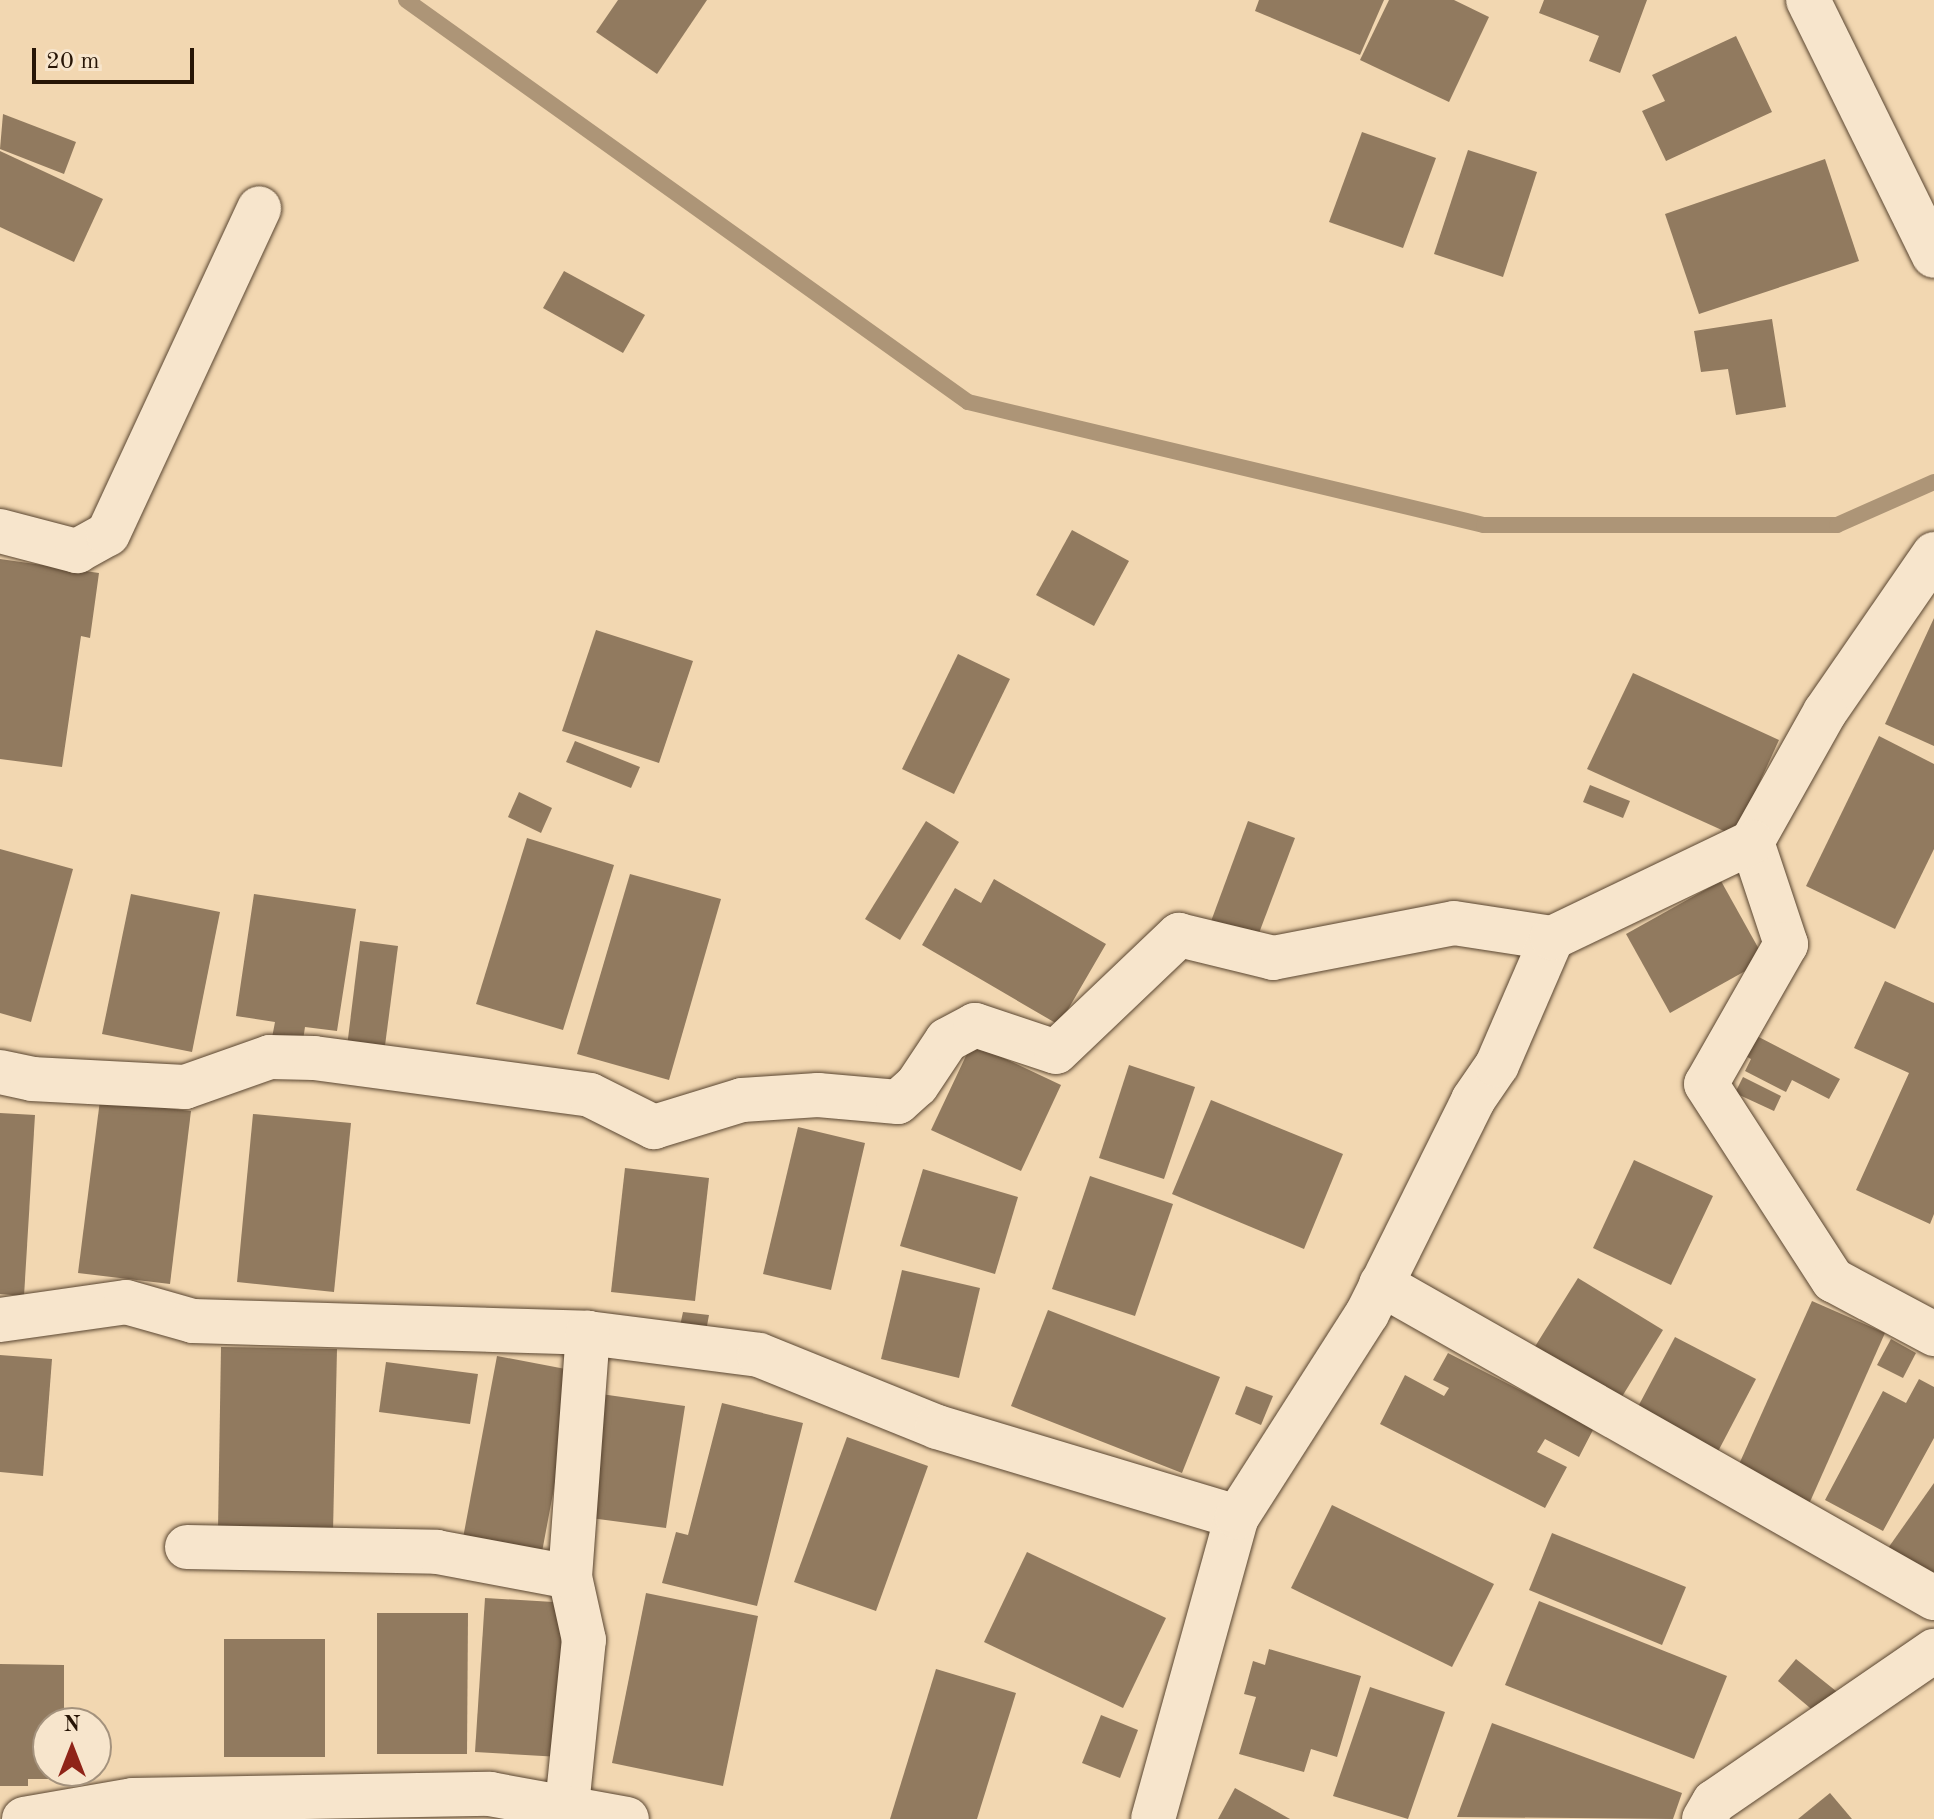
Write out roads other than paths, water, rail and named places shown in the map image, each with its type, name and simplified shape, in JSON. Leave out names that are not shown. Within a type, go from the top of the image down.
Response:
[{"type":"street","points":[[1808,0],[1934,256]]},
{"type":"street","points":[[0,531],[77,551],[108,534],[259,208]]},
{"type":"street","points":[[0,1072],[32,1079],[185,1087],[270,1057],[314,1058],[590,1095],[654,1127],[742,1100],[818,1095],[898,1102],[917,1085],[947,1040],[975,1025],[1056,1052],[1179,935],[1273,958],[1454,923],[1552,938],[1752,842],[1825,712],[1934,554]]},
{"type":"street","points":[[1752,842],[1786,944],[1706,1084],[1833,1280],[1934,1334]]},
{"type":"street","points":[[1153,1819],[1237,1517],[1381,1284],[1473,1100],[1497,1065],[1552,938]]},
{"type":"street","points":[[1381,1284],[1934,1598]]},
{"type":"street","points":[[0,1320],[126,1302],[193,1321],[588,1333],[759,1355],[937,1427],[1237,1517]]},
{"type":"street","points":[[567,1806],[584,1640],[570,1577],[588,1333]]},
{"type":"street","points":[[187,1547],[437,1552],[570,1577]]},
{"type":"street","points":[[1704,1819],[1714,1802],[1934,1651]]},
{"type":"street","points":[[24,1819],[149,1800],[490,1794],[627,1819]]},
{"type":"waterway","points":[[406,0],[968,402],[1484,525],[1837,525],[1934,482]]}]
